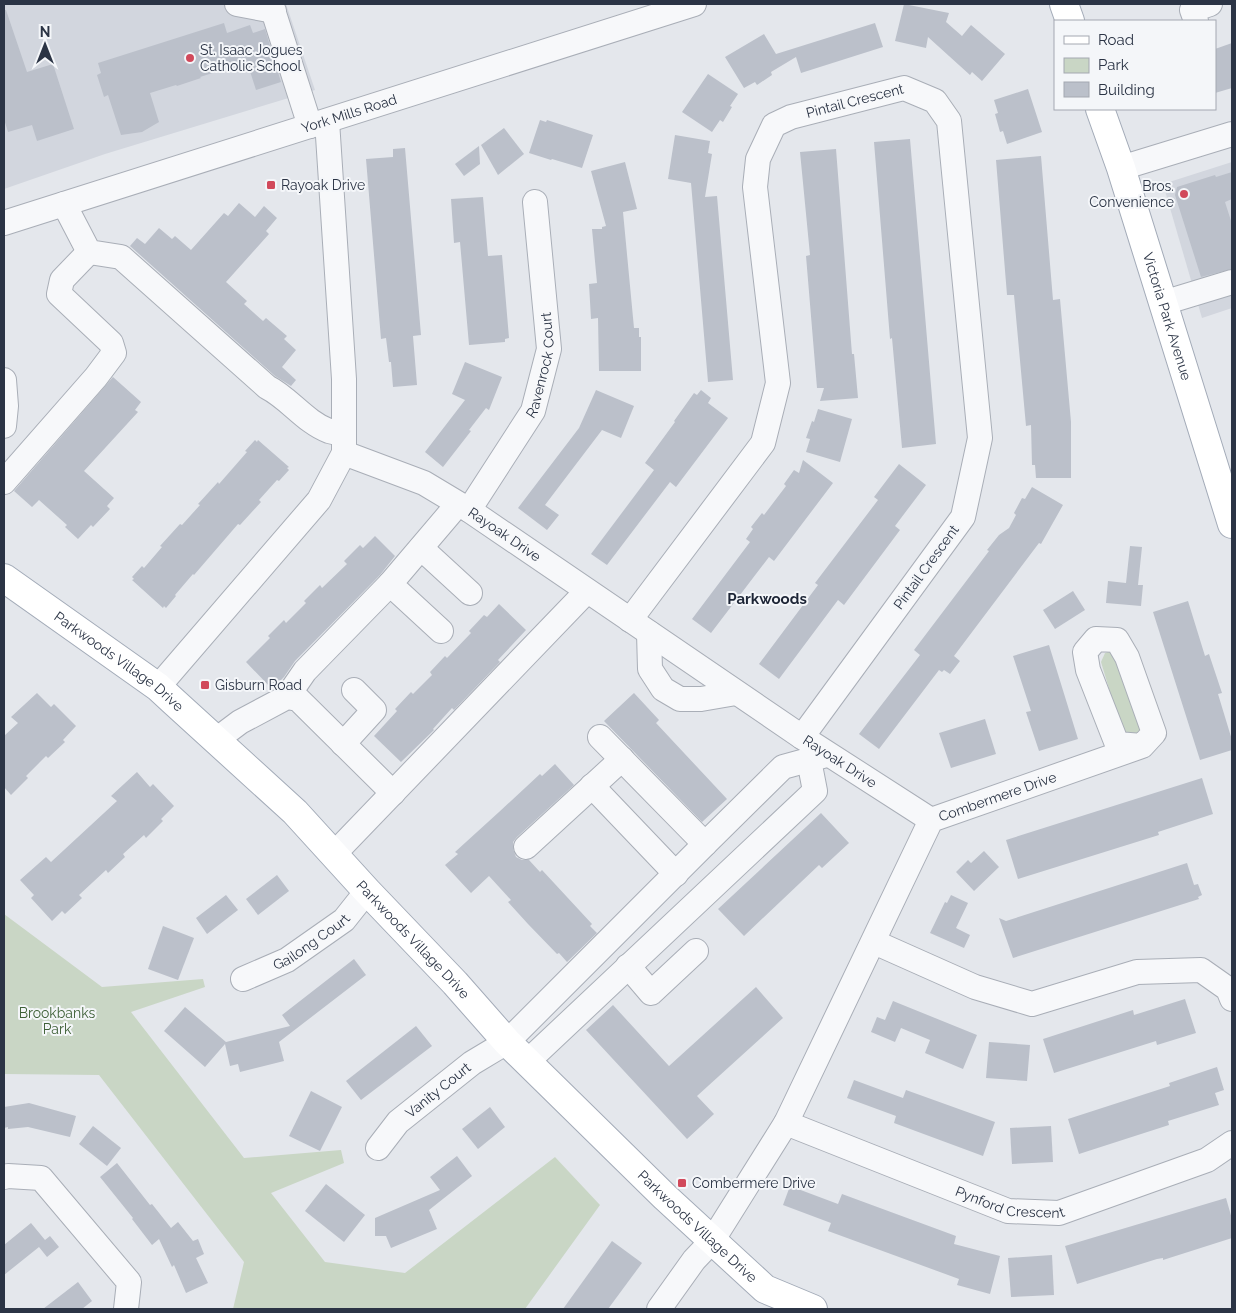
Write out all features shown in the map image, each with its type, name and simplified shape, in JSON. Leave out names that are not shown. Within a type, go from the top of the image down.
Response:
[{"type":"main road","points":[[1064,4],[1070,20]]},
{"type":"main road","name":"Victoria Park Avenue","points":[[1100,110],[1121,168],[1232,524]]},
{"type":"main road","name":"Parkwoods Village Drive","points":[[4,578],[158,687],[295,812],[366,891],[455,983],[507,1042],[665,1197],[766,1290],[813,1309]]},
{"type":"street","points":[[158,687],[319,500],[344,443],[344,379],[318,123],[273,7],[237,4]]},
{"type":"street","name":"York Mills Road","points":[[4,223],[694,4]]},
{"type":"street","points":[[1196,20],[1192,10],[1210,4]]},
{"type":"street","name":"Pintail Crescent","points":[[639,627],[763,443],[778,382],[755,187],[758,159],[774,125],[791,117],[904,88],[935,101],[948,121],[980,438],[963,516],[802,737]]},
{"type":"street","points":[[1121,168],[1231,140]]},
{"type":"street","name":"Ravenrock Court","points":[[288,697],[305,671],[390,584],[421,548],[463,507],[532,411],[549,349],[534,202]]},
{"type":"street","points":[[4,482],[96,377],[114,353],[110,343],[59,294],[62,280],[89,252],[64,204]]},
{"type":"street","name":"Rayoak Drive","points":[[89,252],[121,257],[267,387],[281,395],[312,421],[344,443],[424,483],[463,507],[802,737],[818,757],[931,820]]},
{"type":"street","points":[[1163,303],[1232,282]]},
{"type":"street","points":[[4,380],[6,406],[4,426]]},
{"type":"street","points":[[421,548],[470,593]]},
{"type":"street","points":[[390,584],[440,631]]},
{"type":"street","points":[[334,855],[587,590]]},
{"type":"street","points":[[639,627],[650,669],[663,688],[680,699],[701,699],[736,693]]},
{"type":"street","points":[[343,744],[374,710],[354,690]]},
{"type":"street","points":[[216,740],[240,722],[288,697],[298,699],[393,793]]},
{"type":"street","points":[[600,737],[705,844]]},
{"type":"street","name":"Combermere Drive","points":[[658,1309],[694,1260],[712,1241],[786,1123],[931,820],[1142,746]]},
{"type":"street","points":[[527,1062],[815,791],[818,757]]},
{"type":"street","name":"Vanity Court","points":[[378,1148],[398,1122],[472,1063],[507,1042],[783,767],[818,757]]},
{"type":"street","points":[[526,846],[622,759]]},
{"type":"street","points":[[592,786],[676,874]]},
{"type":"street","name":"Gailong Court","points":[[243,979],[288,960],[336,926],[344,920],[366,891]]},
{"type":"street","points":[[874,942],[974,987],[1032,1004],[1137,972],[1201,970],[1228,989],[1232,999]]},
{"type":"street","points":[[628,966],[651,993],[696,951]]},
{"type":"street","name":"Pynford Crescent","points":[[786,1123],[1008,1211],[1058,1213],[1207,1160],[1232,1143]]},
{"type":"street","points":[[4,1177],[41,1178],[129,1282],[126,1309]]},
{"type":"shaded area","name":"St. Isaac Jogues Catholic School","points":[[4,4],[286,4],[315,90],[105,154],[4,189]]},
{"type":"shaded area","points":[[1232,162],[1232,308],[1202,318],[1163,184]]},
{"type":"green space","points":[[1114,650],[1144,729],[1139,737],[1123,735],[1101,662],[1105,653]]},
{"type":"green space","name":"Brookbanks Park","points":[[4,914],[102,987],[203,979],[205,987],[131,1012],[244,1158],[341,1150],[344,1163],[271,1193],[325,1262],[405,1273],[555,1157],[600,1205],[525,1309],[233,1309],[244,1262],[99,1075],[4,1074]]},
{"type":"building","points":[[904,4],[949,13],[946,22],[962,36],[971,25],[1005,54],[982,81],[972,72],[970,75],[928,37],[926,48],[895,41]]},
{"type":"building","points":[[4,10],[6,10],[27,72],[53,64],[74,129],[37,141],[32,125],[8,132],[4,119]]},
{"type":"building","points":[[224,23],[227,33],[250,25],[253,33],[265,29],[281,82],[256,90],[247,62],[177,86],[150,93],[159,122],[142,132],[121,135],[108,95],[104,97],[97,75],[101,73],[98,63]]},
{"type":"building","points":[[875,23],[883,47],[801,73],[796,57],[771,72],[772,75],[757,85],[755,82],[744,88],[725,57],[764,34],[776,54]]},
{"type":"building","points":[[1232,43],[1232,88],[1216,93],[1216,49]]},
{"type":"building","points":[[708,74],[738,94],[723,122],[720,120],[712,132],[682,112]]},
{"type":"building","points":[[1028,89],[1042,132],[1007,144],[1003,131],[1000,132],[995,114],[998,113],[994,100]]},
{"type":"building","points":[[540,120],[546,122],[547,120],[593,135],[582,168],[529,153]]},
{"type":"building","points":[[504,128],[524,154],[498,175],[481,145]]},
{"type":"building","points":[[675,135],[710,141],[708,153],[712,154],[705,197],[717,196],[733,380],[708,382],[691,183],[668,179]]},
{"type":"building","points":[[910,139],[936,444],[902,448],[892,338],[890,339],[874,142]]},
{"type":"building","points":[[479,146],[480,164],[464,176],[455,164]]},
{"type":"building","points":[[405,148],[421,335],[413,336],[417,385],[393,387],[391,362],[389,362],[386,338],[381,339],[366,159],[393,157],[393,149]]},
{"type":"building","points":[[836,149],[852,354],[854,354],[858,398],[820,401],[824,388],[817,388],[806,256],[810,255],[800,152]]},
{"type":"building","points":[[1041,156],[1053,300],[1060,299],[1071,422],[1071,478],[1036,478],[1035,465],[1032,465],[1031,425],[1026,426],[1014,295],[1007,295],[996,160]]},
{"type":"building","points":[[625,162],[637,209],[623,212],[634,328],[639,328],[639,337],[641,337],[641,371],[599,371],[598,318],[591,319],[589,284],[597,283],[592,229],[602,229],[602,227],[606,226],[591,171]]},
{"type":"building","points":[[1232,172],[1232,199],[1225,202],[1232,224],[1232,269],[1201,277],[1175,195],[1177,187],[1215,175],[1216,177]]},
{"type":"building","points":[[483,197],[488,256],[502,255],[509,338],[505,339],[505,342],[469,345],[460,242],[454,243],[451,199]]},
{"type":"building","points":[[239,203],[255,217],[264,206],[277,218],[266,231],[269,234],[226,282],[247,301],[244,304],[263,321],[266,318],[287,336],[284,339],[296,350],[282,367],[296,380],[291,386],[275,376],[130,246],[137,238],[145,244],[159,228],[172,239],[175,236],[191,250],[224,213],[228,216]]},
{"type":"building","points":[[465,362],[502,377],[489,410],[486,408],[443,467],[425,452],[465,400],[452,394]]},
{"type":"building","points":[[113,377],[141,402],[135,410],[138,412],[84,471],[114,498],[107,506],[110,509],[93,527],[91,525],[78,539],[65,527],[67,525],[39,500],[32,507],[14,491]]},
{"type":"building","points":[[596,390],[634,406],[621,438],[602,430],[545,505],[559,515],[547,530],[518,508],[579,428]]},
{"type":"building","points":[[701,390],[711,398],[708,403],[728,418],[676,487],[670,482],[607,565],[591,554],[654,470],[645,463],[694,393],[697,395]]},
{"type":"building","points":[[818,409],[852,419],[840,462],[806,452],[810,439],[806,438]]},
{"type":"building","points":[[255,440],[257,442],[258,440],[289,467],[287,468],[289,470],[279,481],[277,480],[259,500],[261,502],[240,525],[238,524],[193,574],[166,608],[164,606],[163,608],[132,580],[134,579],[132,577],[142,566],[144,568],[162,547],[160,546],[180,524],[182,525],[218,482],[219,484]]},
{"type":"building","points":[[803,460],[833,483],[774,561],[769,557],[711,633],[692,619],[750,542],[746,539],[753,529],[751,527],[762,513],[764,515],[786,486],[784,484],[794,470],[799,473]]},
{"type":"building","points":[[899,464],[926,485],[895,526],[900,530],[844,605],[838,600],[779,679],[759,664],[818,585],[815,583],[878,500],[874,497]]},
{"type":"building","points":[[1032,487],[1063,505],[1041,544],[1039,543],[954,656],[960,661],[950,674],[944,670],[942,672],[939,670],[879,749],[859,734],[920,655],[914,650],[989,551],[987,550],[999,535],[1009,528],[1022,498],[1025,499]]},
{"type":"building","points":[[375,536],[395,556],[380,575],[295,661],[284,677],[272,689],[246,662],[270,638],[268,636],[284,620],[286,623],[306,603],[304,601],[320,585],[322,588],[347,564],[344,561],[360,545],[363,548]]},
{"type":"building","points":[[1130,546],[1142,547],[1138,585],[1143,585],[1141,606],[1106,603],[1108,581],[1126,583]]},
{"type":"building","points":[[1073,591],[1085,610],[1055,629],[1043,610]]},
{"type":"building","points":[[1188,601],[1205,656],[1209,654],[1222,693],[1218,694],[1232,740],[1232,750],[1200,760],[1153,612]]},
{"type":"building","points":[[499,604],[526,630],[498,660],[500,662],[454,710],[452,708],[434,730],[401,762],[374,736],[397,711],[395,709],[411,692],[413,694],[432,675],[430,672],[445,656],[447,658],[471,633],[469,631],[484,615],[487,617]]},
{"type":"building","points":[[1049,645],[1078,739],[1039,751],[1026,712],[1031,711],[1013,656]]},
{"type":"building","points":[[37,693],[51,707],[54,704],[76,726],[63,740],[65,742],[48,758],[46,756],[26,776],[28,778],[11,795],[4,787],[4,736],[18,723],[11,717]]},
{"type":"building","points":[[634,693],[659,720],[656,723],[727,799],[702,822],[604,721]]},
{"type":"building","points":[[985,719],[996,754],[951,768],[939,733]]},
{"type":"building","points":[[555,764],[574,785],[517,837],[513,842],[513,849],[516,857],[522,860],[529,860],[540,872],[542,870],[592,924],[590,926],[597,933],[567,962],[559,953],[557,954],[508,902],[511,900],[489,876],[471,893],[445,865],[458,854],[455,852],[540,774],[542,776]]},
{"type":"building","points":[[137,772],[150,787],[153,784],[174,806],[161,819],[163,821],[146,838],[144,835],[123,854],[125,857],[108,873],[106,870],[79,895],[82,898],[65,914],[62,911],[52,921],[31,898],[34,895],[20,880],[46,857],[51,862],[117,801],[111,796]]},
{"type":"building","points":[[1202,778],[1213,814],[1158,832],[1159,835],[1018,879],[1006,840]]},
{"type":"building","points":[[821,813],[849,843],[822,868],[819,865],[744,936],[718,909]]},
{"type":"building","points":[[984,851],[999,867],[974,891],[956,872],[968,860],[971,863]]},
{"type":"building","points":[[1187,863],[1194,885],[1198,884],[1202,895],[1198,897],[1199,899],[1013,958],[999,918],[1006,921]]},
{"type":"building","points":[[277,875],[289,891],[258,915],[246,899]]},
{"type":"building","points":[[226,895],[238,910],[207,934],[196,918]]},
{"type":"building","points":[[951,895],[968,903],[956,928],[970,935],[964,948],[930,933],[945,902],[947,903]]},
{"type":"building","points":[[163,926],[194,938],[178,980],[148,969]]},
{"type":"building","points":[[354,959],[366,975],[279,1042],[284,1061],[240,1072],[238,1064],[230,1066],[225,1044],[205,1067],[164,1031],[185,1007],[226,1042],[290,1026],[282,1015]]},
{"type":"building","points":[[756,987],[783,1018],[697,1096],[714,1114],[687,1139],[586,1030],[613,1005],[669,1066]]},
{"type":"building","points":[[1185,999],[1196,1033],[1157,1045],[1156,1041],[1054,1073],[1043,1039],[1133,1010],[1134,1015]]},
{"type":"building","points":[[893,1001],[977,1035],[963,1069],[925,1053],[930,1040],[901,1028],[895,1042],[871,1032],[877,1017],[885,1020]]},
{"type":"building","points":[[416,1026],[432,1046],[361,1100],[346,1081]]},
{"type":"building","points":[[989,1042],[1030,1045],[1027,1081],[986,1078]]},
{"type":"building","points":[[1217,1067],[1224,1090],[1215,1093],[1219,1105],[1168,1121],[1169,1125],[1079,1154],[1068,1119],[1170,1086],[1169,1083]]},
{"type":"building","points":[[854,1080],[903,1098],[906,1090],[995,1122],[983,1156],[894,1123],[896,1116],[847,1098]]},
{"type":"building","points":[[311,1091],[342,1107],[320,1151],[289,1136]]},
{"type":"building","points":[[29,1103],[76,1116],[70,1137],[28,1127],[4,1128],[4,1107]]},
{"type":"building","points":[[490,1107],[505,1127],[478,1149],[462,1129]]},
{"type":"building","points":[[93,1126],[121,1148],[107,1166],[79,1144]]},
{"type":"building","points":[[1051,1126],[1053,1162],[1012,1164],[1010,1128]]},
{"type":"building","points":[[457,1156],[472,1176],[429,1210],[437,1229],[391,1248],[386,1236],[375,1236],[375,1218],[440,1190],[430,1177]]},
{"type":"building","points":[[117,1163],[171,1228],[178,1222],[193,1241],[198,1239],[204,1254],[196,1258],[208,1283],[186,1293],[174,1265],[172,1267],[159,1239],[152,1245],[100,1177]]},
{"type":"building","points":[[326,1184],[365,1215],[344,1242],[305,1211]]},
{"type":"building","points":[[790,1186],[838,1204],[842,1194],[956,1236],[954,1244],[1000,1256],[990,1294],[957,1285],[959,1279],[828,1231],[831,1223],[783,1205]]},
{"type":"building","points":[[1226,1198],[1232,1219],[1232,1238],[1077,1284],[1065,1246]]},
{"type":"building","points":[[31,1223],[45,1240],[50,1236],[59,1247],[47,1257],[39,1247],[4,1275],[4,1245]]},
{"type":"building","points":[[612,1241],[642,1263],[608,1309],[563,1309]]},
{"type":"building","points":[[1052,1255],[1054,1295],[1011,1297],[1008,1258]]},
{"type":"building","points":[[78,1282],[92,1301],[82,1309],[43,1309]]},
{"type":"place","name":"St. Isaac Jogues Catholic School","points":[[190,58]]},
{"type":"place","name":"Rayoak Drive","points":[[271,185]]},
{"type":"place","name":"Bros. Convenience","points":[[1184,194]]},
{"type":"place","name":"Gisburn Road","points":[[205,685]]},
{"type":"place","name":"Combermere Drive","points":[[682,1183]]},
{"type":"district","name":"Parkwoods","points":[[767,599]]}]
